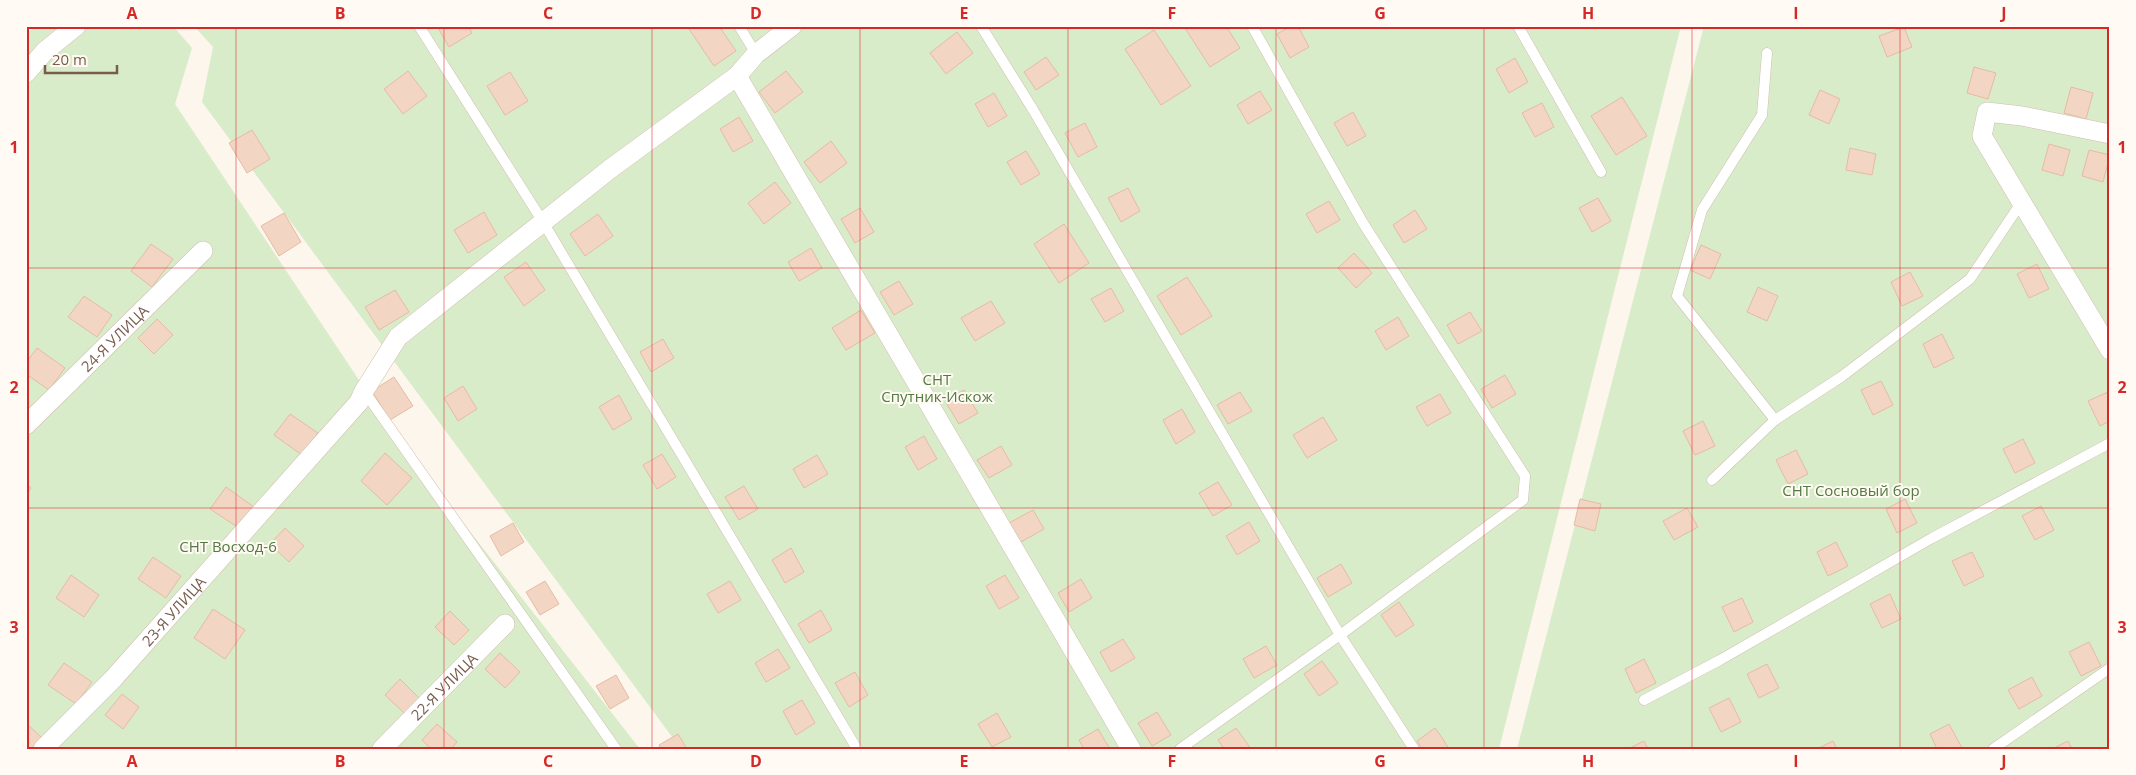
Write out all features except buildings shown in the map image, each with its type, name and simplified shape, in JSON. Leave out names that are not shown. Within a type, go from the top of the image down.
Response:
[{"type":"street","points":[[26,73],[45,51],[76,26]]},
{"type":"street","name":"23-Я УЛИЦА","points":[[43,749],[113,678],[362,397],[398,337],[610,169],[737,76],[756,54],[792,26]]},
{"type":"street","points":[[737,76],[1131,749]]},
{"type":"street","points":[[2110,134],[2022,116],[1987,112],[1982,136],[2110,350]]},
{"type":"street","name":"24-Я УЛИЦА","points":[[26,425],[204,251]]},
{"type":"street","name":"22-Я УЛИЦА","points":[[382,749],[505,624]]},
{"type":"lane","points":[[419,26],[543,222],[857,749]]},
{"type":"lane","points":[[739,26],[756,54]]},
{"type":"lane","points":[[981,26],[1037,116],[1340,634],[1414,749]]},
{"type":"lane","points":[[1180,749],[1523,500],[1525,476],[1363,223],[1252,26]]},
{"type":"lane","points":[[1518,26],[1601,172]]},
{"type":"lane","points":[[1767,53],[1762,116],[1702,210],[1677,296],[1775,420]]},
{"type":"lane","points":[[1712,480],[1775,420],[1841,377],[1970,279],[2021,203]]},
{"type":"lane","points":[[362,397],[616,749]]},
{"type":"lane","points":[[1644,700],[1720,660],[1932,538],[2110,442]]},
{"type":"lane","points":[[1993,749],[2110,668]]},
{"type":"green space","name":"СНТ Восход-6","points":[[36,26],[173,26],[192,48],[175,104],[403,446],[640,749],[26,749],[26,34]]},
{"type":"green space","name":"СНТ Спутник-Искож","points":[[194,26],[1681,26],[1499,749],[681,749],[202,102],[213,47]]},
{"type":"green space","name":"СНТ Сосновый бор","points":[[1704,26],[2110,26],[2110,749],[1517,749]]}]
